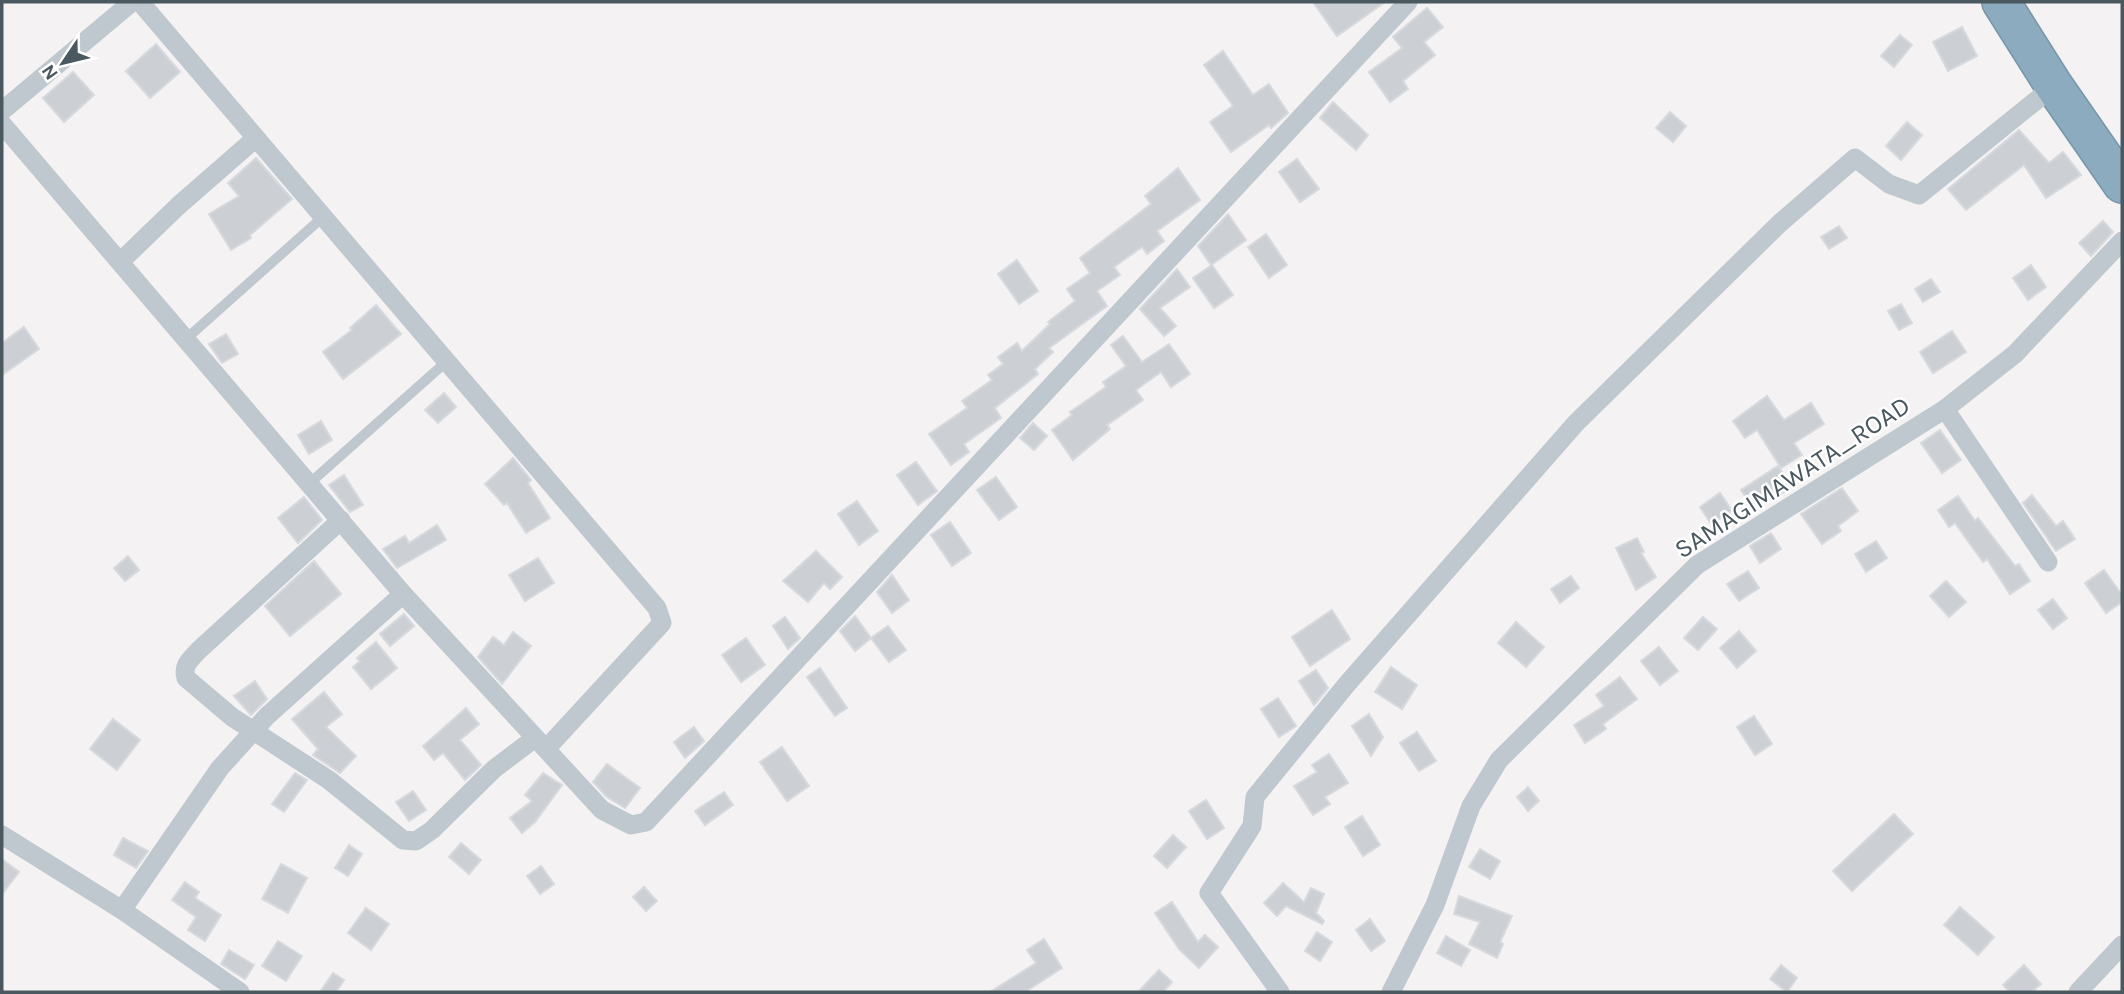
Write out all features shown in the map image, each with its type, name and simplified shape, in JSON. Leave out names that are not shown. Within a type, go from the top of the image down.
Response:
[{"type":"highway","points":[[2001,2],[2054,86],[2122,184]]},
{"type":"street","points":[[2,111],[132,2]]},
{"type":"street","points":[[140,2],[657,608],[662,622],[541,744],[494,769],[432,830],[416,841],[403,840],[329,780],[253,732],[186,678],[184,671],[187,663],[341,520]]},
{"type":"street","points":[[2,124],[311,482],[403,594],[602,810],[631,825],[646,822],[1408,2]]},
{"type":"street","points":[[1280,992],[1209,892],[1252,826],[1255,797],[1347,684],[1576,423],[1780,223],[1855,158],[1889,184],[1919,195],[2054,86]]},
{"type":"street","points":[[120,262],[178,206],[256,138]]},
{"type":"street","name":"SAMAGIMAWATA_ROAD","points":[[1391,992],[1435,905],[1471,806],[1499,760],[1697,565],[1945,409],[2015,354],[2122,240]]},
{"type":"street","points":[[1945,409],[2048,562]]},
{"type":"street","points":[[122,910],[220,768],[326,661],[403,594]]},
{"type":"street","points":[[2,835],[122,910],[240,992]]},
{"type":"street","points":[[2078,992],[2122,944]]},
{"type":"lane","points":[[186,339],[324,216]]},
{"type":"lane","points":[[311,482],[446,362]]},
{"type":"building","points":[[1313,2],[1385,2],[1337,36]]},
{"type":"building","points":[[1427,8],[1443,27],[1424,42],[1435,55],[1403,81],[1408,89],[1390,102],[1369,72],[1402,48],[1393,37]]},
{"type":"building","points":[[1962,27],[1977,56],[1948,71],[1933,42]]},
{"type":"building","points":[[1900,35],[1912,45],[1894,67],[1881,56]]},
{"type":"building","points":[[156,44],[180,72],[150,98],[126,71]]},
{"type":"building","points":[[1223,51],[1253,95],[1269,84],[1288,113],[1271,128],[1269,125],[1231,152],[1210,122],[1233,106],[1204,65]]},
{"type":"building","points":[[73,72],[94,95],[64,122],[43,98]]},
{"type":"building","points":[[1333,102],[1368,135],[1356,150],[1320,118]]},
{"type":"building","points":[[1670,112],[1686,126],[1673,142],[1656,128]]},
{"type":"building","points":[[1907,122],[1922,135],[1901,160],[1886,146]]},
{"type":"building","points":[[2019,130],[2049,163],[2063,152],[2081,175],[2046,198],[2024,165],[1966,210],[1948,189]]},
{"type":"building","points":[[256,158],[292,199],[250,235],[251,238],[231,250],[209,214],[239,196],[228,183]]},
{"type":"building","points":[[1297,159],[1319,189],[1300,202],[1279,172]]},
{"type":"building","points":[[1178,168],[1200,200],[1157,231],[1164,241],[1147,254],[1142,247],[1114,267],[1120,275],[1097,291],[1107,306],[1049,348],[1053,352],[1035,369],[1038,374],[995,408],[1001,418],[964,444],[969,452],[951,465],[929,434],[967,408],[962,401],[992,380],[988,375],[1003,364],[998,357],[1017,343],[1022,351],[1050,324],[1048,322],[1075,301],[1067,289],[1090,273],[1080,258],[1151,204],[1145,196]]},
{"type":"building","points":[[1228,214],[1246,240],[1211,265],[1198,246]]},
{"type":"building","points":[[2103,221],[2113,232],[2091,256],[2079,243]]},
{"type":"building","points":[[1839,226],[1847,238],[1829,249],[1821,237]]},
{"type":"building","points":[[1266,234],[1287,265],[1269,278],[1248,247]]},
{"type":"building","points":[[1017,260],[1038,291],[1019,304],[998,274]]},
{"type":"building","points":[[1212,265],[1233,295],[1214,308],[1193,278]]},
{"type":"building","points":[[2031,265],[2046,287],[2028,300],[2013,278]]},
{"type":"building","points":[[1177,269],[1190,287],[1160,308],[1176,326],[1164,336],[1140,309]]},
{"type":"building","points":[[1931,279],[1940,292],[1923,302],[1915,289]]},
{"type":"building","points":[[1901,304],[1912,323],[1899,330],[1888,311]]},
{"type":"building","points":[[376,305],[401,334],[343,379],[323,352],[352,330],[350,328]]},
{"type":"building","points":[[24,327],[39,349],[2,375],[2,343]]},
{"type":"building","points":[[1952,331],[1966,352],[1933,373],[1920,352]]},
{"type":"building","points":[[226,334],[238,354],[222,363],[209,344]]},
{"type":"building","points":[[1123,336],[1142,362],[1169,344],[1190,374],[1171,387],[1161,372],[1136,390],[1143,400],[1107,425],[1110,429],[1073,460],[1052,430],[1072,415],[1070,412],[1106,387],[1103,382],[1126,366],[1111,345]]},
{"type":"building","points":[[444,393],[456,407],[438,423],[425,410]]},
{"type":"building","points":[[1767,396],[1784,420],[1811,403],[1824,424],[1794,443],[1802,455],[1781,468],[1757,430],[1745,438],[1733,421]]},
{"type":"building","points":[[321,421],[332,440],[309,454],[298,435]]},
{"type":"building","points":[[1033,423],[1047,436],[1034,450],[1020,438]]},
{"type":"building","points":[[1940,430],[1961,460],[1942,473],[1921,443]]},
{"type":"building","points":[[513,458],[531,480],[528,483],[550,518],[526,533],[507,503],[504,505],[485,484]]},
{"type":"building","points":[[916,462],[937,491],[918,505],[897,475]]},
{"type":"building","points":[[1778,466],[1792,487],[1779,495],[1777,492],[1752,507],[1741,490]]},
{"type":"building","points":[[344,475],[363,505],[350,512],[329,485]]},
{"type":"building","points":[[996,477],[1017,507],[999,520],[977,490]]},
{"type":"building","points":[[1842,488],[1858,511],[1838,526],[1841,531],[1822,544],[1801,514]]},
{"type":"building","points":[[1720,493],[1732,511],[1711,524],[1700,507]]},
{"type":"building","points":[[2032,495],[2056,526],[2063,521],[2075,539],[2056,551],[2023,503]]},
{"type":"building","points":[[1958,496],[1975,521],[1978,518],[2015,566],[2019,564],[2030,581],[2010,594],[1987,559],[1983,562],[1955,523],[1949,527],[1938,510]]},
{"type":"building","points":[[304,497],[322,520],[298,543],[278,518]]},
{"type":"building","points":[[857,501],[878,531],[859,545],[838,514]]},
{"type":"building","points":[[950,522],[971,553],[952,566],[931,535]]},
{"type":"building","points":[[437,525],[446,540],[397,568],[383,549],[405,536],[409,543]]},
{"type":"building","points":[[1771,533],[1781,549],[1760,563],[1750,546]]},
{"type":"building","points":[[1637,538],[1644,552],[1641,553],[1656,577],[1636,590],[1616,548]]},
{"type":"building","points":[[1876,541],[1887,558],[1866,572],[1855,554]]},
{"type":"building","points":[[816,551],[842,577],[830,589],[824,583],[808,602],[783,581]]},
{"type":"building","points":[[128,556],[139,570],[125,581],[114,568]]},
{"type":"building","points":[[538,558],[554,583],[525,601],[509,575]]},
{"type":"building","points":[[314,561],[341,594],[290,636],[265,606]]},
{"type":"building","points":[[2104,570],[2122,595],[2122,602],[2106,613],[2085,583]]},
{"type":"building","points":[[1748,571],[1759,588],[1739,601],[1727,584]]},
{"type":"building","points":[[892,575],[909,600],[892,613],[877,592]]},
{"type":"building","points":[[1571,576],[1579,588],[1560,603],[1551,589]]},
{"type":"building","points":[[1946,581],[1966,602],[1949,617],[1930,596]]},
{"type":"building","points":[[2053,599],[2067,618],[2053,629],[2038,610]]},
{"type":"building","points":[[1332,610],[1350,639],[1310,666],[1292,637]]},
{"type":"building","points":[[404,614],[414,626],[390,646],[380,634]]},
{"type":"building","points":[[855,616],[871,638],[855,651],[840,631]]},
{"type":"building","points":[[785,617],[800,638],[788,649],[773,626]]},
{"type":"building","points":[[1703,617],[1717,629],[1698,650],[1684,638]]},
{"type":"building","points":[[1516,622],[1544,647],[1526,667],[1498,643]]},
{"type":"building","points":[[888,626],[906,650],[889,662],[871,638]]},
{"type":"building","points":[[1739,631],[1756,651],[1737,668],[1720,648]]},
{"type":"building","points":[[513,632],[531,646],[502,684],[478,657],[493,637],[504,645]]},
{"type":"building","points":[[746,638],[765,665],[741,682],[722,655]]},
{"type":"building","points":[[376,642],[397,668],[371,689],[353,667],[360,661],[357,658]]},
{"type":"building","points":[[1659,647],[1678,671],[1660,685],[1641,661]]},
{"type":"building","points":[[1391,667],[1417,685],[1402,709],[1375,692]]},
{"type":"building","points":[[820,668],[847,708],[835,716],[807,677]]},
{"type":"building","points":[[1316,670],[1328,688],[1314,705],[1299,681]]},
{"type":"building","points":[[1620,677],[1637,699],[1603,724],[1606,729],[1585,743],[1574,725],[1604,706],[1596,695]]},
{"type":"building","points":[[255,681],[267,699],[251,715],[234,696]]},
{"type":"building","points":[[324,692],[342,714],[326,727],[356,756],[340,773],[313,755],[318,749],[292,719]]},
{"type":"building","points":[[1278,698],[1296,726],[1279,737],[1261,709]]},
{"type":"building","points":[[466,708],[479,724],[460,740],[481,765],[465,780],[443,753],[434,760],[423,746]]},
{"type":"building","points":[[1369,714],[1383,737],[1371,756],[1352,726]]},
{"type":"building","points":[[1754,716],[1772,744],[1755,755],[1737,727]]},
{"type":"building","points":[[113,719],[140,740],[117,770],[90,749]]},
{"type":"building","points":[[694,727],[704,741],[685,758],[674,742]]},
{"type":"building","points":[[1417,732],[1436,761],[1419,771],[1400,743]]},
{"type":"building","points":[[782,747],[809,786],[787,801],[760,762]]},
{"type":"building","points":[[1329,754],[1348,783],[1325,797],[1330,804],[1313,815],[1294,786],[1317,772],[1312,765]]},
{"type":"building","points":[[607,764],[640,788],[625,808],[607,797],[593,782]]},
{"type":"building","points":[[295,773],[307,780],[284,812],[272,804]]},
{"type":"building","points":[[543,773],[562,785],[535,822],[522,833],[510,818],[532,801],[525,795]]},
{"type":"building","points":[[1528,787],[1539,801],[1528,811],[1517,797]]},
{"type":"building","points":[[413,791],[426,810],[409,821],[396,802]]},
{"type":"building","points":[[724,792],[733,805],[705,825],[695,811]]},
{"type":"building","points":[[1206,800],[1224,828],[1207,839],[1189,811]]},
{"type":"building","points":[[1894,814],[1913,834],[1852,891],[1833,871]]},
{"type":"building","points":[[1362,816],[1380,845],[1363,856],[1345,827]]},
{"type":"building","points":[[1173,835],[1186,847],[1167,868],[1154,856]]},
{"type":"building","points":[[123,838],[148,851],[136,868],[114,855]]},
{"type":"building","points":[[461,843],[481,860],[469,874],[449,857]]},
{"type":"building","points":[[349,845],[362,854],[348,876],[335,868]]},
{"type":"building","points":[[1480,849],[1500,861],[1490,879],[1469,867]]},
{"type":"building","points":[[2,859],[19,872],[2,894]]},
{"type":"building","points":[[281,864],[307,878],[288,913],[262,899]]},
{"type":"building","points":[[541,866],[554,884],[540,894],[527,876]]},
{"type":"building","points":[[185,882],[199,892],[195,898],[221,915],[205,941],[188,930],[196,917],[172,900]]},
{"type":"building","points":[[1283,883],[1304,902],[1311,888],[1324,894],[1316,913],[1324,921],[1322,924],[1286,906],[1277,916],[1264,903]]},
{"type":"building","points":[[644,887],[657,901],[646,911],[633,897]]},
{"type":"building","points":[[1459,896],[1512,916],[1500,942],[1503,944],[1497,958],[1469,944],[1480,922],[1454,914]]},
{"type":"building","points":[[1172,902],[1198,942],[1205,935],[1218,947],[1199,968],[1179,949],[1155,913]]},
{"type":"building","points":[[1960,907],[1994,937],[1978,955],[1944,925]]},
{"type":"building","points":[[366,908],[389,924],[371,950],[348,933]]},
{"type":"building","points":[[1370,919],[1385,941],[1371,951],[1356,930]]},
{"type":"building","points":[[1317,932],[1332,942],[1320,961],[1305,951]]},
{"type":"building","points":[[1446,936],[1470,950],[1461,966],[1437,953]]},
{"type":"building","points":[[1044,939],[1062,968],[1025,992],[990,992],[1036,963],[1027,950]]},
{"type":"building","points":[[278,941],[302,956],[286,981],[262,966]]},
{"type":"building","points":[[229,950],[254,965],[245,979],[221,964]]},
{"type":"building","points":[[1781,965],[1797,978],[1787,992],[1770,979]]},
{"type":"building","points":[[2024,965],[2041,984],[2032,992],[2010,992],[2003,985]]},
{"type":"building","points":[[1159,970],[1172,982],[1163,992],[1138,992]]},
{"type":"building","points":[[333,973],[344,980],[336,992],[320,992]]}]
